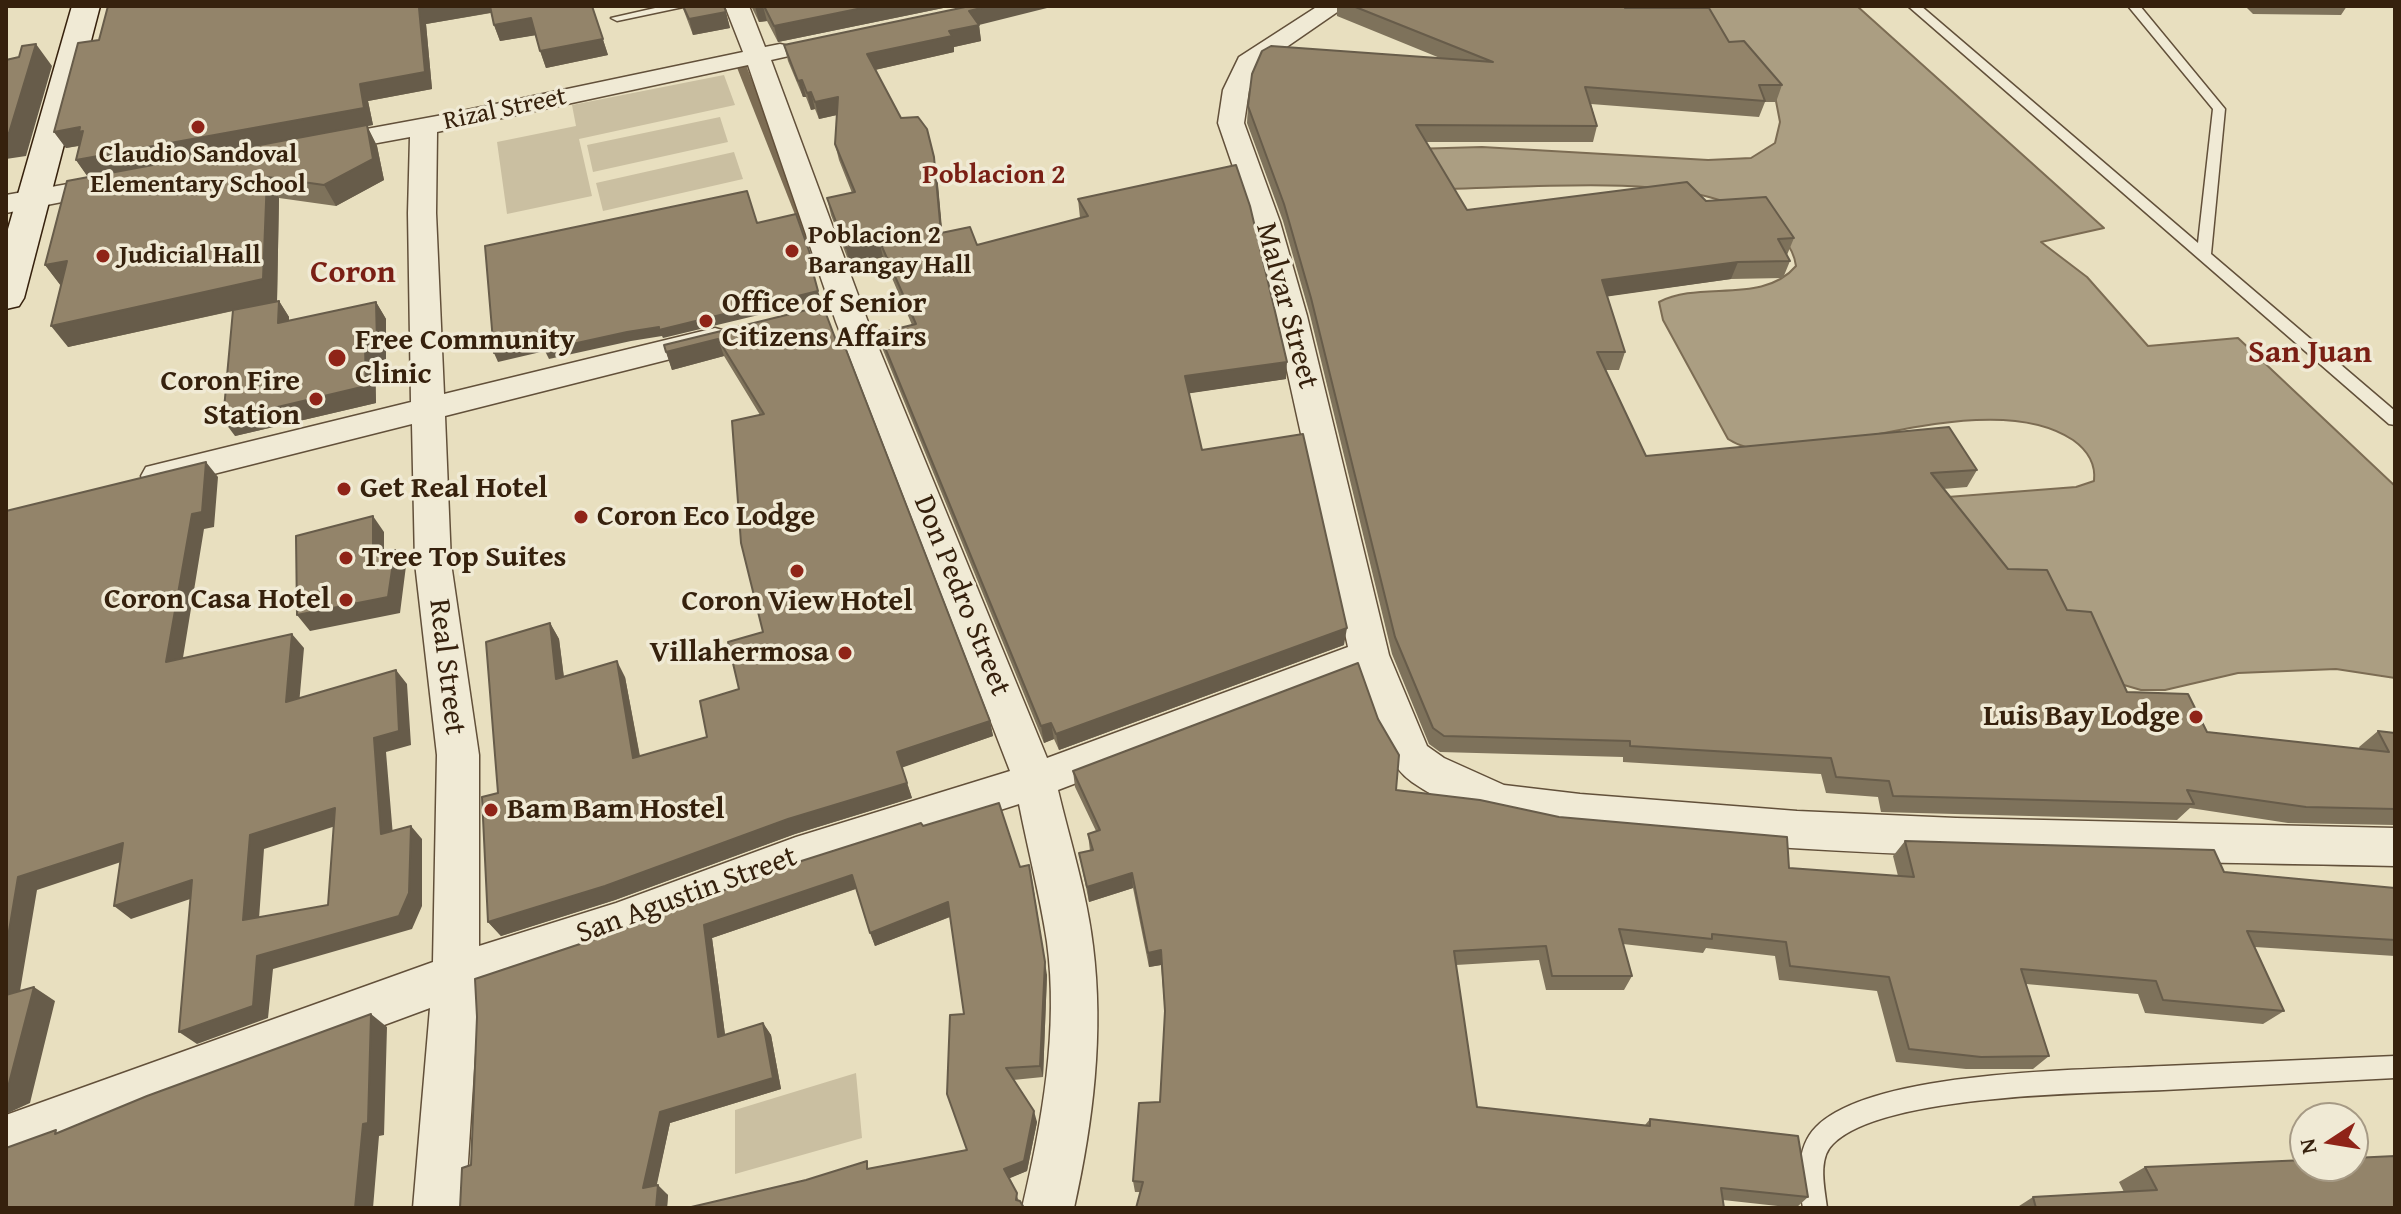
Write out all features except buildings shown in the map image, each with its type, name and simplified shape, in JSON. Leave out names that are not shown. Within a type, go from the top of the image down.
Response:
[{"type":"main road","points":[[6,298],[19,202],[86,6]]},
{"type":"street","name":"Don Pedro Street","points":[[737,6],[758,56],[830,310],[1035,781],[1070,943],[1074,999],[1073,1047],[1061,1152],[1048,1208]]},
{"type":"street","name":"Malvar Street","points":[[1334,6],[1248,62],[1236,90],[1231,123],[1266,222],[1291,316],[1369,655],[1412,758],[1442,779],[1504,803],[1580,813],[1813,830],[2395,847]]},
{"type":"street","name":"Rizal Street","points":[[299,149],[424,126],[798,47]]},
{"type":"street","name":"Real Street","points":[[424,126],[422,213],[433,563],[458,755],[456,976],[439,1208]]},
{"type":"street","points":[[19,202],[142,178]]},
{"type":"street","points":[[126,484],[753,329]]},
{"type":"street","name":"San Agustin Street","points":[[6,1140],[456,976],[616,924],[796,856],[1035,781],[1369,655]]},
{"type":"lane","points":[[617,18],[682,6]]},
{"type":"lane","points":[[1914,6],[2395,420]]},
{"type":"lane","points":[[2134,6],[2219,109],[2204,255]]},
{"type":"lane","points":[[1815,1208],[1812,1179],[1814,1152],[1826,1134],[1842,1123],[1879,1107],[1980,1088],[2395,1067]]},
{"type":"shaded area","points":[[1553,6],[1857,6],[2104,228],[2041,242],[2087,277],[2148,346],[2238,338],[2395,486],[2395,678],[2336,669],[2238,673],[2165,690],[2141,690],[2117,683],[2043,614],[1973,526],[1819,507],[2076,487],[2094,481],[2094,468],[2086,453],[2073,440],[2044,426],[2009,420],[1933,424],[1778,451],[1749,448],[1728,439],[1663,320],[1659,302],[1693,293],[1749,289],[1782,278],[1796,266],[1794,258],[1779,234],[1767,225],[1728,203],[1657,188],[1573,185],[1412,189],[1411,149],[1482,147],[1708,160],[1751,158],[1775,143],[1780,122],[1775,96],[1713,25]]},
{"type":"shaded area","points":[[724,75],[735,105],[579,139],[592,196],[507,214],[497,142],[576,126],[572,105]]},
{"type":"shaded area","points":[[720,117],[728,142],[593,172],[587,145]]},
{"type":"shaded area","points":[[734,152],[743,179],[603,211],[596,183]]},
{"type":"shaded area","points":[[856,1073],[862,1138],[735,1174],[735,1110]]},
{"type":"waterway","points":[[741,65],[810,240]]},
{"type":"place","name":"Claudio Sandoval Elementary School","points":[[198,127]]},
{"type":"place","name":"Poblacion 2 Barangay Hall","points":[[792,251]]},
{"type":"place","name":"Judicial Hall","points":[[103,256]]},
{"type":"place","name":"Office of Senior Citizens Affairs","points":[[706,321]]},
{"type":"place","name":"Free Community Clinic","points":[[337,358]]},
{"type":"place","name":"Coron Fire Station","points":[[316,399]]},
{"type":"place","name":"Get Real Hotel","points":[[344,489]]},
{"type":"place","name":"Coron Eco Lodge","points":[[581,517]]},
{"type":"place","name":"Tree Top Suites","points":[[346,558]]},
{"type":"place","name":"Coron View Hotel","points":[[797,571]]},
{"type":"place","name":"Coron Casa Hotel","points":[[346,600]]},
{"type":"place","name":"Villahermosa","points":[[845,653]]},
{"type":"place","name":"Luis Bay Lodge","points":[[2196,717]]},
{"type":"place","name":"Bam Bam Hostel","points":[[491,810]]},
{"type":"district","name":"Poblacion 2","points":[[994,176]]},
{"type":"district","name":"Coron","points":[[353,274]]},
{"type":"district","name":"San Juan","points":[[2310,354]]}]
